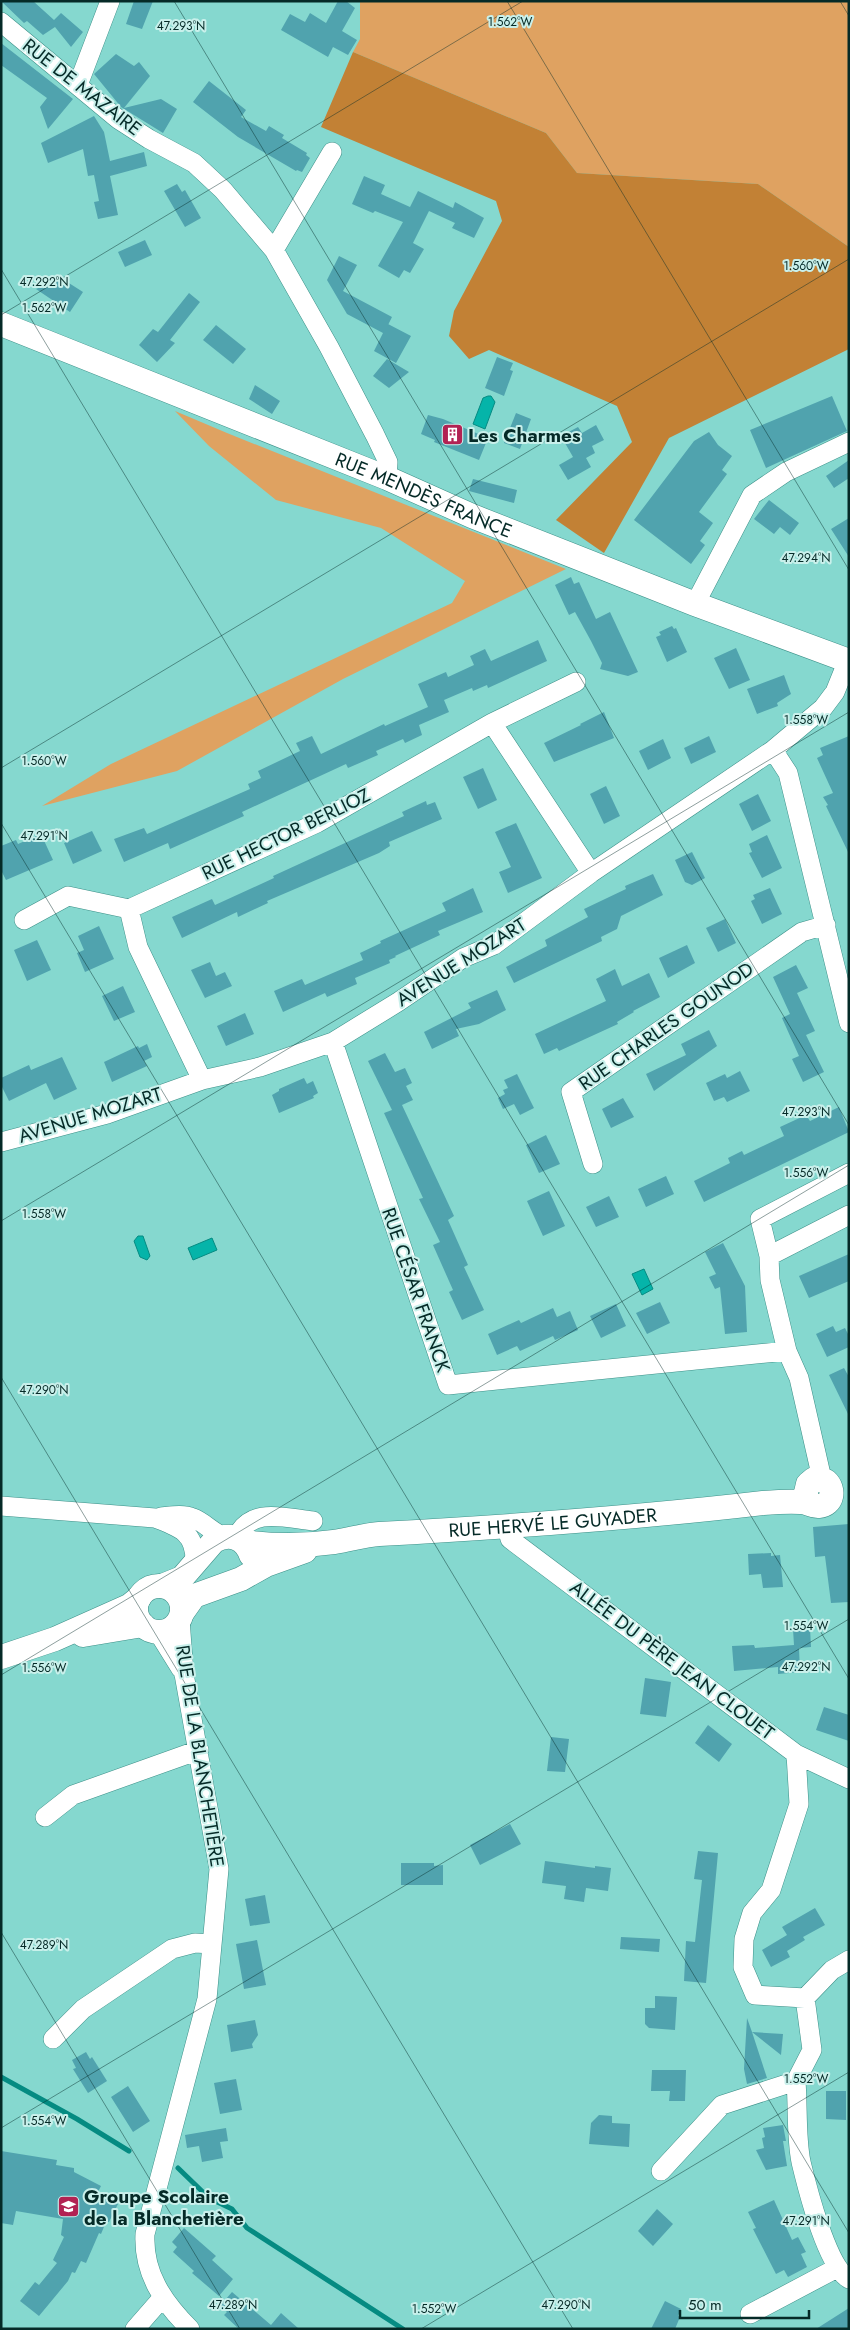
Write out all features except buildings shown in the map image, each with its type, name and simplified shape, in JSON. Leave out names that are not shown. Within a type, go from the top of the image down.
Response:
[{"type":"street","points":[[78,85],[110,1]]},
{"type":"street","name":"RUE DE MAZAIRE","points":[[1,22],[118,119],[194,163],[223,190],[274,250],[329,347],[375,435],[388,462],[387,478]]},
{"type":"street","points":[[274,250],[332,152]]},
{"type":"street","name":"RUE MENDÈS FRANCE","points":[[1,324],[387,478],[472,516],[695,604],[848,660]]},
{"type":"street","points":[[695,604],[752,495],[786,472],[849,442]]},
{"type":"street","name":"AVENUE MOZART","points":[[1,1142],[108,1114],[202,1080],[260,1067],[333,1042],[398,1002],[463,958],[494,945],[591,873],[773,750],[823,708],[835,692],[848,660]]},
{"type":"street","name":"RUE HECTOR BERLIOZ","points":[[129,909],[317,823],[492,722],[576,682]]},
{"type":"street","points":[[492,722],[591,873]]},
{"type":"street","points":[[773,750],[788,773],[849,1022]]},
{"type":"street","points":[[24,920],[68,896],[129,909],[138,947],[202,1080]]},
{"type":"street","name":"RUE CHARLES GOUNOD","points":[[593,1164],[571,1092],[802,932],[826,925]]},
{"type":"street","name":"RUE CÉSAR FRANCK","points":[[333,1042],[448,1385],[787,1351]]},
{"type":"street","points":[[824,1493],[798,1378],[787,1351],[770,1280],[769,1256],[760,1219],[849,1173]]},
{"type":"street","points":[[769,1256],[849,1215]]},
{"type":"street","name":"RUE HERVÉ LE GUYADER","points":[[235,1539],[264,1546],[332,1542],[376,1534],[507,1527],[651,1516],[774,1502],[802,1502],[824,1493]]},
{"type":"street","points":[[1,1506],[155,1518],[180,1516],[193,1518],[212,1532],[235,1539],[248,1548],[251,1561],[245,1576]]},
{"type":"street","points":[[155,1518],[176,1526],[188,1535],[194,1547],[195,1563]]},
{"type":"street","points":[[235,1539],[243,1525],[255,1518],[313,1521]]},
{"type":"street","name":"ALLÉE DU PÈRE JEAN CLOUET","points":[[507,1527],[510,1539],[796,1754],[849,1779]]},
{"type":"street","points":[[1,1657],[55,1639],[128,1606],[149,1588],[162,1586],[182,1578],[214,1541],[235,1539]]},
{"type":"street","name":"RUE HERVÉ LE GUYADER","points":[[181,1616],[194,1596],[245,1576],[266,1565],[332,1542]]},
{"type":"street","points":[[55,1639],[150,1629],[167,1631],[174,1626],[181,1616],[180,1599],[175,1593],[162,1586]]},
{"type":"street","points":[[139,1598],[136,1609],[184,1674]]},
{"type":"street","name":"RUE DE LA BLANCHETIÈRE","points":[[181,1616],[184,1674],[219,1869],[207,1999],[145,2234],[144,2246],[148,2268],[164,2299],[190,2329]]},
{"type":"street","points":[[45,1817],[73,1795],[199,1750]]},
{"type":"street","points":[[796,1754],[798,1804],[771,1890],[752,1913],[744,1939],[743,1967],[755,1995],[805,1998],[832,1970],[849,1960]]},
{"type":"street","points":[[53,2039],[83,2009],[172,1949],[195,1943],[212,1944]]},
{"type":"street","points":[[750,2314],[843,2273],[823,2237],[801,2161],[796,2081],[812,2050],[805,1998]]},
{"type":"street","points":[[661,2171],[722,2105],[796,2081]]},
{"type":"street","points":[[135,2329],[164,2299]]},
{"type":"shaded area","points":[[360,1],[849,1],[849,247],[758,184],[577,173],[546,133],[353,52],[360,39]]},
{"type":"shaded area","points":[[353,52],[546,133],[577,173],[758,184],[849,247],[849,349],[669,438],[604,553],[556,520],[632,442],[617,406],[489,350],[469,359],[449,336],[454,311],[502,221],[496,201],[321,127]]},
{"type":"shaded area","points":[[175,411],[566,569],[343,679],[177,771],[42,806],[111,764],[452,603],[465,581],[381,528],[276,500],[209,446]]},
{"type":"water","points":[[491,396],[495,402],[485,429],[473,424],[483,398]]},
{"type":"water","points":[[138,1236],[143,1236],[150,1256],[147,1260],[140,1257],[134,1241]]},
{"type":"water","points":[[212,1238],[217,1250],[193,1260],[188,1248]]},
{"type":"water","points":[[644,1269],[653,1289],[642,1295],[632,1274]]},
{"type":"waterway","points":[[1,2077],[77,2119],[129,2151]]},
{"type":"waterway","points":[[178,2168],[209,2198],[232,2209],[247,2228],[403,2329]]},
{"type":"place","name":"Les Charmes","points":[[452,435]]},
{"type":"place","name":"Groupe Scolaire de la Blanchetière","points":[[68,2207]]}]
